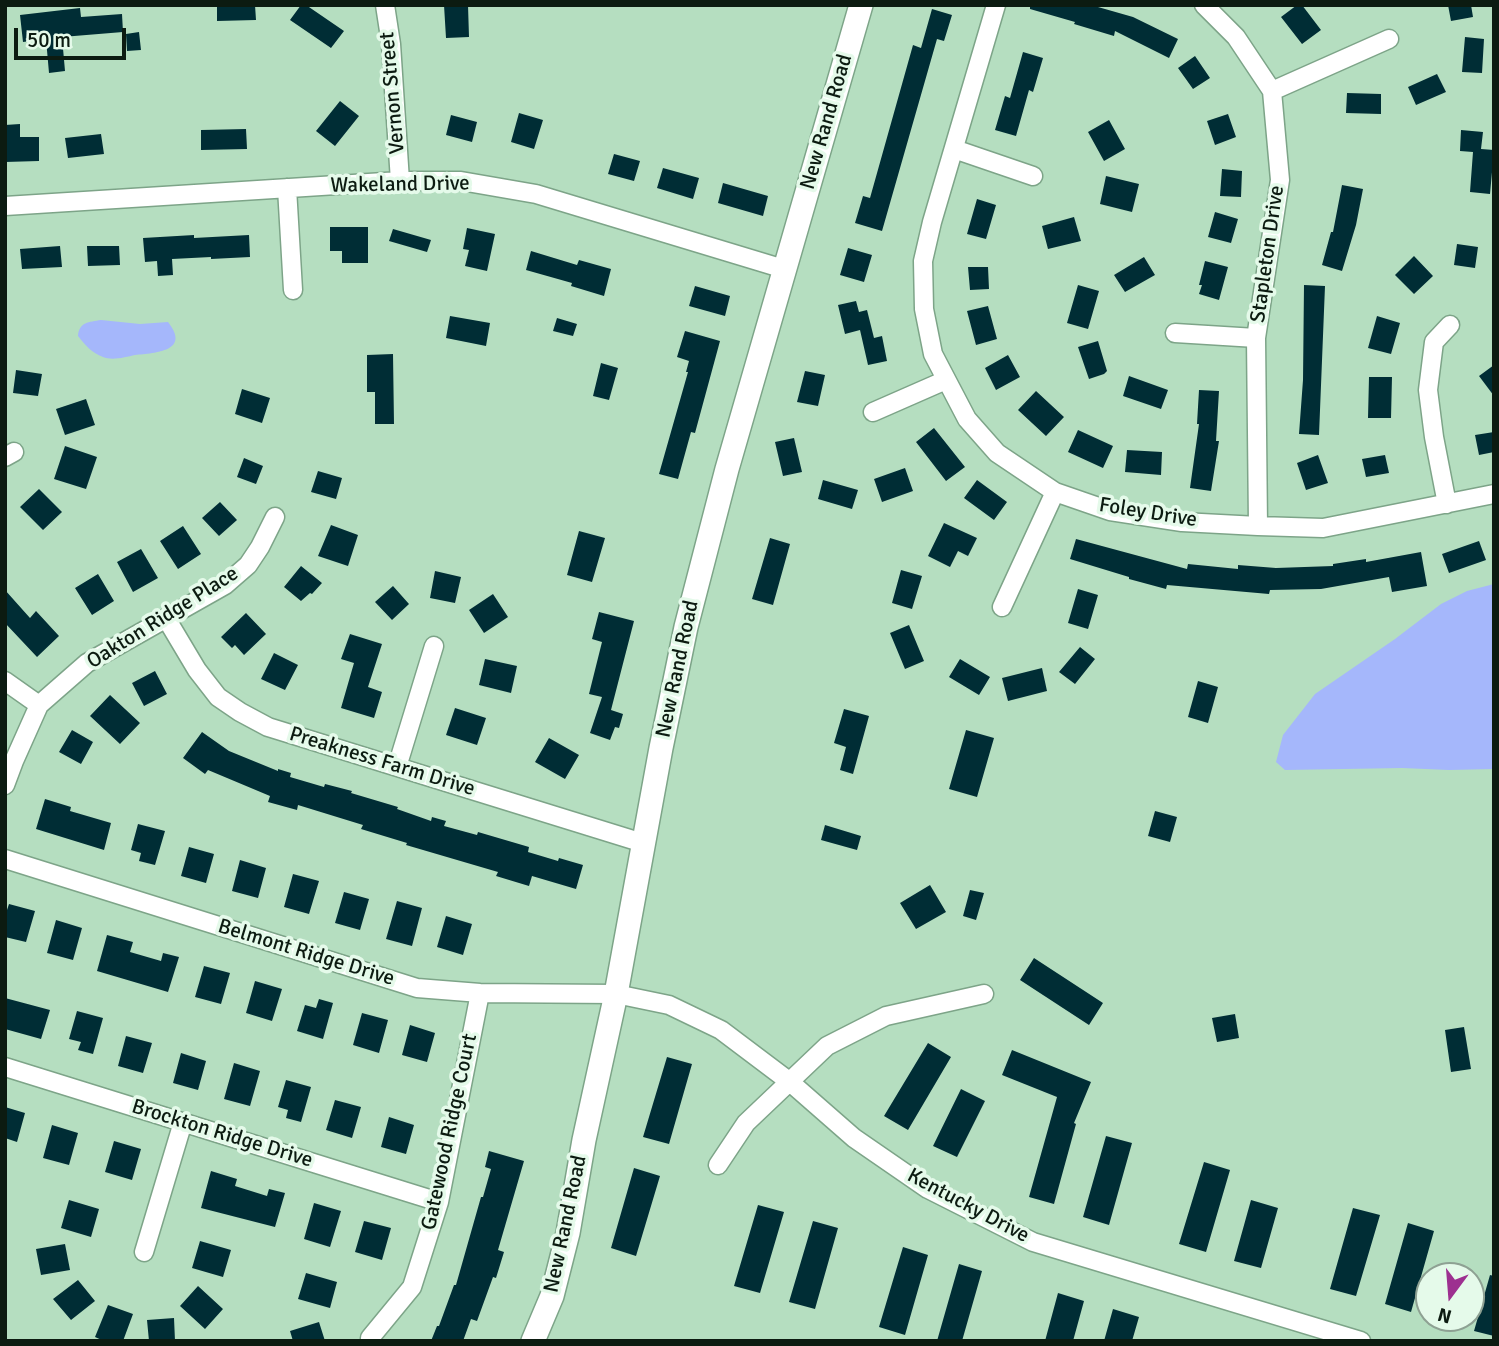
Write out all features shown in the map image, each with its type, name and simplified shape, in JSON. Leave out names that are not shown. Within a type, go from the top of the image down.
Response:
[{"type":"street","name":"Vernon Street","points":[[385,5],[391,44],[400,181]]},
{"type":"street","name":"New Rand Road","points":[[533,1341],[552,1296],[568,1233],[686,627],[727,469],[861,5]]},
{"type":"street","name":"Foley Drive","points":[[996,5],[923,261],[924,309],[933,354],[967,419],[997,453],[1055,492],[1110,511],[1182,522],[1323,528],[1494,494]]},
{"type":"street","name":"Stapleton Drive","points":[[1205,5],[1236,37],[1272,91],[1280,180],[1256,338],[1258,526]]},
{"type":"street","points":[[1272,91],[1389,39]]},
{"type":"street","points":[[954,149],[1033,176]]},
{"type":"street","name":"Wakeland Drive","points":[[5,206],[400,181],[461,181],[536,194],[784,269]]},
{"type":"street","points":[[287,188],[293,290]]},
{"type":"street","points":[[1447,504],[1428,390],[1434,342],[1450,325]]},
{"type":"street","points":[[1175,334],[1256,338]]},
{"type":"street","points":[[873,412],[946,380]]},
{"type":"street","points":[[1002,607],[1055,492]]},
{"type":"street","name":"Oakton Ridge Place","points":[[5,785],[39,705],[87,663],[225,585],[248,565],[275,517]]},
{"type":"street","name":"Preakness Farm Drive","points":[[166,618],[197,670],[218,697],[268,727],[643,843]]},
{"type":"street","points":[[397,767],[434,646]]},
{"type":"street","points":[[5,681],[39,705]]},
{"type":"street","name":"Belmont Ridge Drive","points":[[5,859],[417,988],[480,993],[616,994]]},
{"type":"street","name":"Gatewood Ridge Court","points":[[370,1338],[412,1287],[439,1202],[480,993]]},
{"type":"street","name":"Kentucky Drive","points":[[616,994],[669,1005],[721,1030],[790,1082],[854,1138],[928,1189],[1033,1242],[1361,1341]]},
{"type":"street","points":[[718,1165],[747,1123],[827,1046],[886,1016],[984,995]]},
{"type":"street","name":"Brockton Ridge Drive","points":[[5,1067],[439,1202]]},
{"type":"street","points":[[144,1252],[183,1122]]},
{"type":"water","points":[[101,320],[140,324],[168,322],[176,339],[168,349],[161,351],[107,358],[92,351],[78,336],[83,325]]},
{"type":"water","points":[[1494,584],[1494,769],[1285,770],[1276,762],[1283,735],[1315,694],[1441,604],[1467,591]]},
{"type":"building","points":[[217,5],[255,5],[256,20],[217,21]]},
{"type":"building","points":[[301,5],[306,5],[344,31],[331,48],[290,20]]},
{"type":"building","points":[[444,5],[468,5],[469,37],[446,38]]},
{"type":"building","points":[[1030,5],[1091,5],[1133,17],[1178,39],[1169,58],[1115,31],[1114,36],[1074,24],[1075,22],[1030,9]]},
{"type":"building","points":[[1297,5],[1302,5],[1321,30],[1302,44],[1281,17]]},
{"type":"building","points":[[1448,5],[1471,5],[1473,17],[1451,21]]},
{"type":"building","points":[[80,8],[81,17],[122,14],[123,32],[62,37],[65,71],[49,73],[46,39],[23,42],[20,15]]},
{"type":"building","points":[[932,9],[952,15],[944,41],[937,39],[882,231],[855,223],[863,196],[870,198],[913,45],[921,48]]},
{"type":"building","points":[[139,32],[141,50],[127,51],[126,34]]},
{"type":"building","points":[[1465,37],[1484,39],[1482,73],[1462,72]]},
{"type":"building","points":[[1023,52],[1043,58],[1033,92],[1029,90],[1016,136],[995,130],[1005,96],[1010,98]]},
{"type":"building","points":[[1195,56],[1210,78],[1193,89],[1178,68]]},
{"type":"building","points":[[1437,74],[1446,92],[1416,105],[1408,87]]},
{"type":"building","points":[[1347,93],[1381,94],[1381,114],[1346,113]]},
{"type":"building","points":[[340,101],[359,116],[335,146],[316,131]]},
{"type":"building","points":[[519,113],[543,120],[534,149],[511,142]]},
{"type":"building","points":[[1228,114],[1236,137],[1215,145],[1207,121]]},
{"type":"building","points":[[451,115],[477,122],[472,142],[446,135]]},
{"type":"building","points":[[1109,120],[1125,149],[1104,161],[1088,132]]},
{"type":"building","points":[[20,124],[20,137],[39,137],[39,161],[5,162],[5,125]]},
{"type":"building","points":[[246,129],[247,149],[201,150],[201,130]]},
{"type":"building","points":[[1461,130],[1483,132],[1481,149],[1494,150],[1490,194],[1470,192],[1473,152],[1460,151]]},
{"type":"building","points":[[101,134],[104,154],[68,158],[65,138]]},
{"type":"building","points":[[614,154],[640,161],[634,181],[608,174]]},
{"type":"building","points":[[663,168],[699,178],[693,199],[657,188]]},
{"type":"building","points":[[1222,169],[1242,171],[1241,197],[1220,196]]},
{"type":"building","points":[[1106,176],[1139,184],[1132,212],[1100,204]]},
{"type":"building","points":[[723,183],[768,196],[763,216],[718,203]]},
{"type":"building","points":[[1342,185],[1363,189],[1356,225],[1342,271],[1322,265],[1333,232]]},
{"type":"building","points":[[977,199],[996,205],[986,239],[967,234]]},
{"type":"building","points":[[1215,212],[1238,219],[1231,243],[1208,237]]},
{"type":"building","points":[[1074,217],[1081,241],[1048,249],[1042,226]]},
{"type":"building","points":[[330,227],[368,227],[368,263],[342,263],[342,251],[330,251]]},
{"type":"building","points":[[467,228],[495,234],[487,271],[465,266],[469,250],[463,249]]},
{"type":"building","points":[[393,229],[431,240],[427,252],[389,241]]},
{"type":"building","points":[[194,235],[194,238],[249,235],[250,257],[172,259],[173,275],[158,276],[157,261],[145,262],[143,238]]},
{"type":"building","points":[[1457,244],[1478,247],[1475,268],[1454,265]]},
{"type":"building","points":[[60,246],[62,267],[22,269],[20,249]]},
{"type":"building","points":[[87,246],[119,246],[120,265],[88,266]]},
{"type":"building","points":[[848,248],[872,255],[864,282],[840,275]]},
{"type":"building","points":[[531,251],[577,265],[579,260],[611,269],[604,296],[571,286],[572,283],[526,270]]},
{"type":"building","points":[[1414,256],[1433,276],[1414,294],[1395,275]]},
{"type":"building","points":[[1144,257],[1155,275],[1125,292],[1114,275]]},
{"type":"building","points":[[1205,261],[1228,267],[1219,300],[1199,294]]},
{"type":"building","points":[[968,267],[988,267],[989,289],[970,290]]},
{"type":"building","points":[[1078,285],[1099,291],[1088,329],[1067,323]]},
{"type":"building","points":[[1304,285],[1325,286],[1319,435],[1299,434],[1303,380]]},
{"type":"building","points":[[695,286],[730,296],[725,316],[689,306]]},
{"type":"building","points":[[856,301],[859,312],[867,310],[874,338],[882,336],[887,361],[868,365],[860,330],[845,334],[838,305]]},
{"type":"building","points":[[988,306],[997,339],[976,345],[967,311]]},
{"type":"building","points":[[450,316],[490,323],[486,346],[446,338]]},
{"type":"building","points":[[1377,316],[1400,323],[1391,354],[1368,348]]},
{"type":"building","points":[[557,318],[577,324],[573,336],[553,331]]},
{"type":"building","points":[[685,331],[720,341],[695,433],[691,432],[678,479],[659,474],[688,372],[689,361],[677,357]]},
{"type":"building","points":[[1098,341],[1107,371],[1089,379],[1078,347]]},
{"type":"building","points":[[393,354],[394,424],[375,424],[375,392],[367,392],[367,355]]},
{"type":"building","points":[[1008,355],[1020,377],[996,390],[985,368]]},
{"type":"building","points":[[601,363],[618,368],[609,400],[593,396]]},
{"type":"building","points":[[1494,365],[1494,396],[1479,376]]},
{"type":"building","points":[[16,370],[42,374],[38,396],[13,393]]},
{"type":"building","points":[[805,371],[825,375],[818,406],[797,402]]},
{"type":"building","points":[[1129,376],[1168,390],[1161,409],[1123,396]]},
{"type":"building","points":[[1369,377],[1392,377],[1391,418],[1368,418]]},
{"type":"building","points":[[242,389],[270,398],[262,423],[235,414]]},
{"type":"building","points":[[1199,390],[1219,391],[1216,441],[1219,441],[1211,491],[1190,488],[1199,424]]},
{"type":"building","points":[[1036,391],[1064,417],[1046,436],[1018,410]]},
{"type":"building","points":[[86,399],[95,425],[65,435],[56,409]]},
{"type":"building","points":[[934,428],[965,467],[946,481],[916,442]]},
{"type":"building","points":[[1078,430],[1113,446],[1103,468],[1068,452]]},
{"type":"building","points":[[1494,432],[1494,452],[1479,455],[1475,435]]},
{"type":"building","points":[[794,438],[802,472],[783,476],[775,442]]},
{"type":"building","points":[[65,446],[97,457],[86,489],[54,479]]},
{"type":"building","points":[[1127,450],[1162,452],[1161,475],[1125,472]]},
{"type":"building","points":[[1318,455],[1328,483],[1306,490],[1297,463]]},
{"type":"building","points":[[1385,455],[1389,473],[1366,477],[1362,459]]},
{"type":"building","points":[[244,458],[263,466],[256,484],[237,477]]},
{"type":"building","points":[[905,468],[913,491],[882,502],[874,479]]},
{"type":"building","points":[[318,471],[342,478],[336,499],[311,492]]},
{"type":"building","points":[[823,480],[858,490],[852,509],[818,499]]},
{"type":"building","points":[[977,480],[1007,502],[994,520],[964,498]]},
{"type":"building","points":[[39,489],[62,512],[43,530],[20,507]]},
{"type":"building","points":[[220,502],[237,520],[219,536],[202,518]]},
{"type":"building","points":[[944,523],[977,538],[968,556],[958,551],[950,567],[928,556]]},
{"type":"building","points":[[331,525],[358,535],[348,566],[318,556]]},
{"type":"building","points":[[183,526],[201,554],[178,569],[160,541]]},
{"type":"building","points":[[579,531],[605,538],[592,582],[567,575]]},
{"type":"building","points":[[770,538],[790,544],[773,605],[752,599]]},
{"type":"building","points":[[1076,539],[1187,569],[1188,564],[1238,569],[1238,565],[1276,568],[1333,566],[1421,552],[1427,586],[1392,592],[1389,577],[1321,589],[1270,590],[1269,594],[1167,585],[1166,589],[1070,559]]},
{"type":"building","points":[[1479,541],[1486,560],[1449,573],[1442,554]]},
{"type":"building","points":[[141,549],[158,578],[133,592],[117,562]]},
{"type":"building","points":[[301,566],[322,583],[301,601],[284,587]]},
{"type":"building","points":[[901,570],[922,576],[912,609],[892,603]]},
{"type":"building","points":[[435,571],[461,577],[455,603],[430,598]]},
{"type":"building","points":[[98,574],[114,601],[92,615],[75,588]]},
{"type":"building","points":[[393,586],[409,604],[392,620],[375,602]]},
{"type":"building","points":[[1078,589],[1098,595],[1088,629],[1068,623]]},
{"type":"building","points":[[5,590],[30,618],[36,611],[59,636],[37,657],[5,623]]},
{"type":"building","points":[[493,594],[508,617],[484,633],[469,610]]},
{"type":"building","points":[[599,612],[634,621],[611,710],[623,714],[619,728],[615,727],[610,740],[590,733],[602,697],[589,694],[602,642],[592,639]]},
{"type":"building","points":[[246,613],[266,634],[244,655],[235,645],[232,648],[221,637]]},
{"type":"building","points":[[909,625],[924,661],[905,669],[890,633]]},
{"type":"building","points":[[350,634],[382,644],[368,687],[382,692],[374,718],[341,708],[354,663],[341,659]]},
{"type":"building","points":[[1080,647],[1095,659],[1075,684],[1059,672]]},
{"type":"building","points":[[274,653],[298,665],[285,690],[261,679]]},
{"type":"building","points":[[485,659],[517,666],[511,693],[479,685]]},
{"type":"building","points":[[960,659],[990,677],[979,695],[949,677]]},
{"type":"building","points":[[1042,668],[1047,691],[1008,701],[1002,678]]},
{"type":"building","points":[[155,671],[167,694],[144,706],[132,683]]},
{"type":"building","points":[[1198,681],[1218,687],[1208,723],[1188,717]]},
{"type":"building","points":[[110,695],[140,723],[120,744],[90,716]]},
{"type":"building","points":[[455,708],[486,718],[477,745],[446,735]]},
{"type":"building","points":[[844,709],[869,716],[853,774],[840,770],[846,747],[834,743]]},
{"type":"building","points":[[72,730],[93,742],[81,764],[59,752]]},
{"type":"building","points":[[966,730],[994,738],[977,797],[949,789]]},
{"type":"building","points":[[202,732],[229,751],[278,771],[291,773],[290,777],[324,787],[325,784],[352,791],[351,793],[398,807],[397,809],[431,821],[432,817],[446,821],[444,826],[477,835],[478,832],[529,847],[528,852],[583,865],[576,889],[532,876],[529,886],[496,876],[498,872],[361,829],[363,825],[298,805],[297,810],[268,802],[270,796],[208,770],[205,774],[183,758]]},
{"type":"building","points":[[549,738],[579,755],[565,779],[535,762]]},
{"type":"building","points":[[45,799],[71,807],[70,811],[111,823],[104,850],[36,829]]},
{"type":"building","points":[[1155,811],[1177,817],[1170,842],[1148,836]]},
{"type":"building","points":[[138,824],[165,831],[155,865],[139,861],[141,853],[131,850]]},
{"type":"building","points":[[825,825],[861,836],[857,850],[821,840]]},
{"type":"building","points":[[189,847],[214,854],[206,883],[181,876]]},
{"type":"building","points":[[240,860],[266,868],[258,898],[232,891]]},
{"type":"building","points":[[293,874],[319,881],[309,914],[284,907]]},
{"type":"building","points":[[930,885],[946,912],[916,929],[900,903]]},
{"type":"building","points":[[970,890],[984,893],[976,920],[963,916]]},
{"type":"building","points":[[344,892],[369,899],[360,930],[335,923]]},
{"type":"building","points":[[397,901],[422,908],[412,946],[386,939]]},
{"type":"building","points":[[9,904],[35,911],[26,942],[5,937],[5,916]]},
{"type":"building","points":[[446,916],[472,924],[463,955],[437,947]]},
{"type":"building","points":[[56,920],[82,928],[73,960],[47,953]]},
{"type":"building","points":[[107,935],[133,942],[130,952],[161,961],[163,953],[179,957],[168,992],[97,971]]},
{"type":"building","points":[[1034,958],[1103,1003],[1089,1025],[1020,980]]},
{"type":"building","points":[[204,966],[230,973],[221,1004],[195,997]]},
{"type":"building","points":[[255,981],[282,989],[272,1021],[246,1013]]},
{"type":"building","points":[[5,998],[50,1010],[41,1039],[5,1029]]},
{"type":"building","points":[[319,999],[333,1003],[323,1039],[297,1031],[305,1005],[316,1008]]},
{"type":"building","points":[[77,1011],[103,1018],[93,1054],[78,1050],[81,1042],[69,1039]]},
{"type":"building","points":[[362,1013],[388,1020],[379,1053],[353,1045]]},
{"type":"building","points":[[1235,1014],[1239,1038],[1217,1042],[1212,1018]]},
{"type":"building","points":[[410,1025],[435,1033],[427,1062],[402,1055]]},
{"type":"building","points":[[1464,1027],[1471,1069],[1451,1072],[1445,1030]]},
{"type":"building","points":[[126,1036],[152,1043],[143,1073],[118,1066]]},
{"type":"building","points":[[928,1043],[951,1057],[908,1130],[884,1116]]},
{"type":"building","points":[[1012,1050],[1091,1082],[1074,1123],[1076,1124],[1054,1204],[1029,1197],[1057,1097],[1002,1075]]},
{"type":"building","points":[[181,1053],[206,1061],[198,1090],[173,1083]]},
{"type":"building","points":[[667,1057],[692,1064],[669,1144],[643,1137]]},
{"type":"building","points":[[234,1063],[260,1071],[250,1106],[224,1099]]},
{"type":"building","points":[[286,1080],[311,1087],[301,1122],[286,1118],[288,1110],[278,1107]]},
{"type":"building","points":[[961,1089],[985,1101],[957,1157],[933,1146]]},
{"type":"building","points":[[335,1100],[361,1107],[352,1138],[326,1130]]},
{"type":"building","points":[[5,1107],[25,1113],[17,1142],[5,1138]]},
{"type":"building","points":[[389,1117],[414,1125],[406,1154],[381,1147]]},
{"type":"building","points":[[52,1125],[78,1133],[69,1165],[43,1158]]},
{"type":"building","points":[[1106,1136],[1132,1143],[1109,1225],[1083,1217]]},
{"type":"building","points":[[114,1141],[141,1149],[132,1180],[105,1172]]},
{"type":"building","points":[[489,1151],[524,1161],[498,1250],[504,1252],[477,1321],[471,1319],[463,1341],[431,1341],[456,1285],[483,1197],[491,1169],[485,1167]]},
{"type":"building","points":[[1204,1162],[1230,1170],[1206,1252],[1179,1244]]},
{"type":"building","points":[[634,1168],[660,1176],[636,1256],[611,1248]]},
{"type":"building","points":[[211,1171],[237,1179],[235,1186],[267,1196],[269,1189],[285,1193],[275,1227],[201,1208]]},
{"type":"building","points":[[69,1200],[99,1209],[91,1237],[61,1228]]},
{"type":"building","points":[[1251,1200],[1278,1208],[1261,1268],[1234,1261]]},
{"type":"building","points":[[314,1203],[341,1211],[330,1247],[304,1239]]},
{"type":"building","points":[[758,1205],[784,1212],[760,1293],[734,1286]]},
{"type":"building","points":[[1353,1208],[1380,1215],[1356,1296],[1330,1289]]},
{"type":"building","points":[[364,1221],[391,1228],[382,1260],[355,1252]]},
{"type":"building","points":[[813,1221],[838,1228],[815,1309],[789,1302]]},
{"type":"building","points":[[1408,1223],[1434,1231],[1425,1262],[1415,1262],[1415,1298],[1411,1312],[1385,1304]]},
{"type":"building","points":[[200,1241],[231,1250],[223,1277],[192,1268]]},
{"type":"building","points":[[65,1244],[70,1270],[41,1275],[36,1249]]},
{"type":"building","points":[[903,1247],[928,1255],[905,1335],[879,1327]]},
{"type":"building","points":[[959,1264],[982,1271],[962,1341],[937,1341]]},
{"type":"building","points":[[306,1273],[337,1282],[330,1308],[298,1299]]},
{"type":"building","points":[[1490,1275],[1494,1276],[1494,1336],[1478,1332],[1485,1332],[1485,1292]]},
{"type":"building","points":[[78,1280],[95,1301],[71,1320],[53,1299]]},
{"type":"building","points":[[198,1286],[223,1309],[205,1329],[180,1306]]},
{"type":"building","points":[[1058,1293],[1084,1301],[1073,1341],[1045,1341]]},
{"type":"building","points":[[108,1305],[133,1314],[123,1341],[104,1341],[95,1337]]},
{"type":"building","points":[[1113,1309],[1139,1317],[1132,1341],[1104,1341]]},
{"type":"building","points":[[174,1318],[175,1341],[149,1341],[147,1320]]},
{"type":"building","points":[[319,1322],[325,1341],[293,1341],[290,1331]]}]
